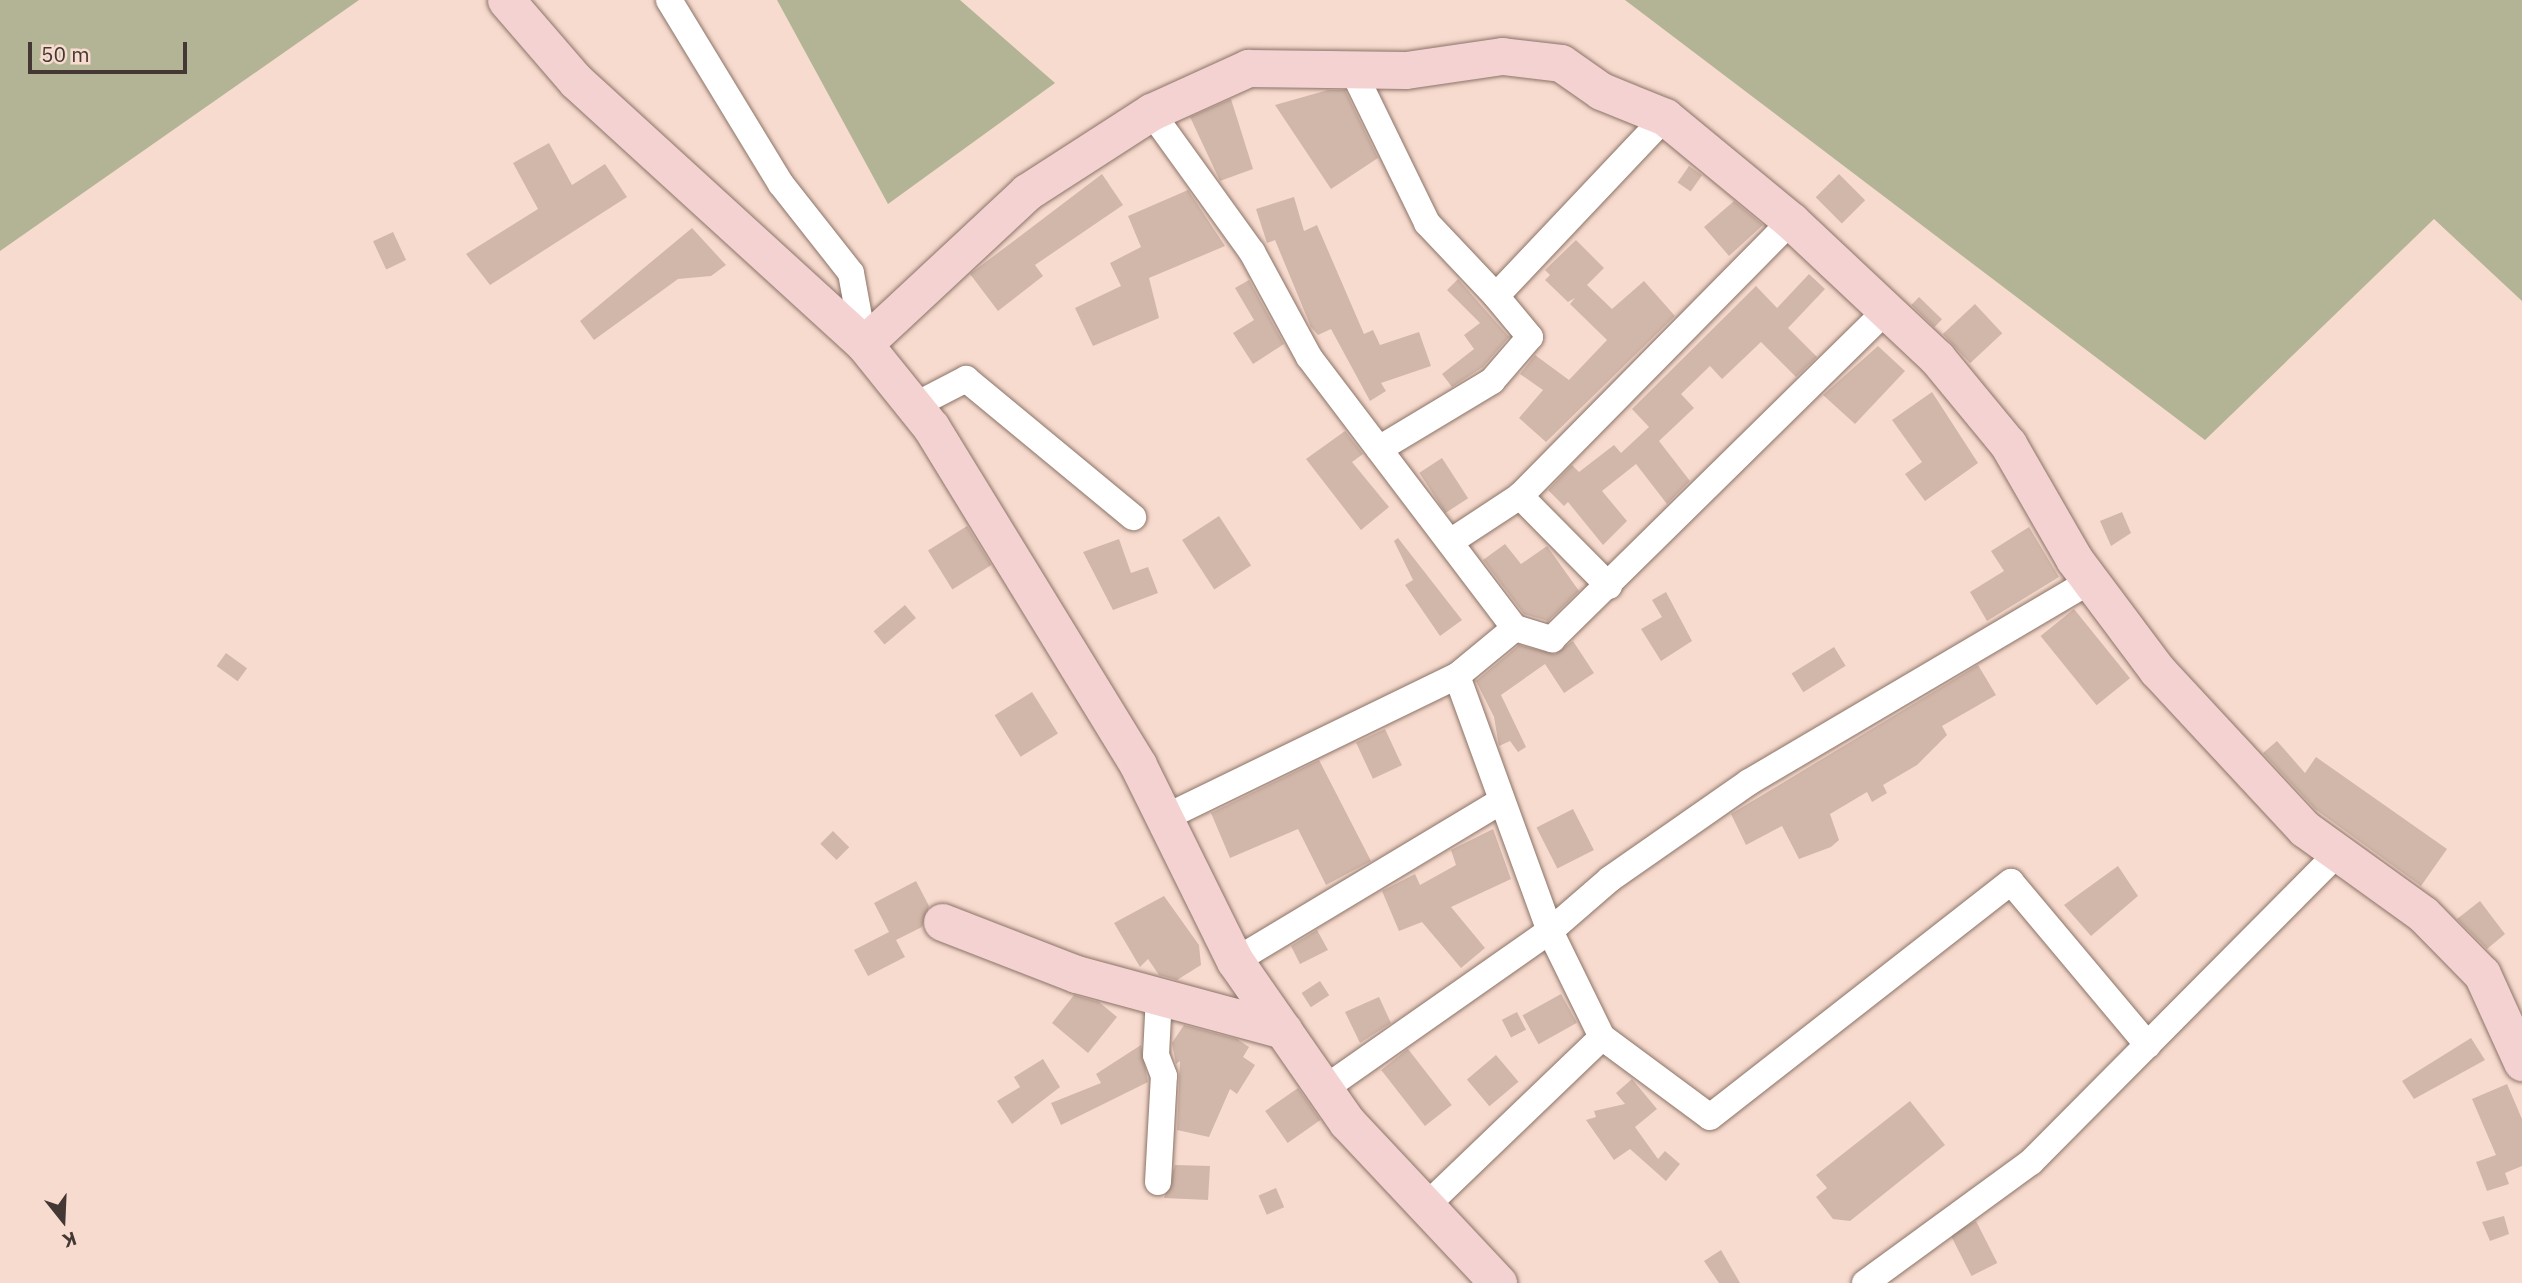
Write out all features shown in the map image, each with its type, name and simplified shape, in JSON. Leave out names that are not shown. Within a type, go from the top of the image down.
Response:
[{"type":"street","points":[[506,0],[576,81],[864,344],[914,406],[1038,597],[1138,765],[1162,819],[1235,961],[1324,1089],[1426,1206],[1498,1283]]},
{"type":"street","points":[[669,0],[781,184],[852,273],[864,344]]},
{"type":"street","points":[[864,344],[1027,192],[1151,113],[1248,68],[1406,70],[1534,56],[1562,63],[1601,91],[1665,117],[1791,221],[1937,358],[2008,444],[2090,581],[2157,670],[2305,829],[2423,914],[2482,974],[2522,1062]]},
{"type":"street","points":[[1352,69],[1427,223],[1496,296],[1530,337],[1492,381],[1379,449]]},
{"type":"street","points":[[1151,113],[1252,252],[1308,357],[1515,628],[1552,639],[1609,586],[1887,310]]},
{"type":"street","points":[[1496,296],[1665,117]]},
{"type":"street","points":[[1450,542],[1520,496],[1791,221]]},
{"type":"street","points":[[914,406],[966,379],[1133,517]]},
{"type":"street","points":[[1520,496],[1609,586]]},
{"type":"street","points":[[1324,1089],[1550,931],[1610,879],[1749,782],[2090,581]]},
{"type":"street","points":[[1162,819],[1457,676],[1515,628]]},
{"type":"street","points":[[1457,676],[1500,803],[1550,931],[1602,1037],[1710,1117],[2011,882],[2148,1045]]},
{"type":"street","points":[[1235,961],[1500,803]]},
{"type":"street","points":[[1865,1283],[2031,1162],[2339,852]]},
{"type":"street","points":[[942,922],[1076,974],[1284,1030]]},
{"type":"street","points":[[1158,1182],[1164,1076],[1156,1055],[1159,996]]},
{"type":"street","points":[[1426,1206],[1602,1037]]},
{"type":"green space","points":[[0,0],[359,0],[0,251]]},
{"type":"green space","points":[[777,0],[960,0],[1055,83],[888,204]]},
{"type":"green space","points":[[1625,0],[2522,0],[2522,301],[2434,219],[2205,440]]},
{"type":"building","points":[[1328,90],[1345,90],[1378,158],[1331,189],[1275,105]]},
{"type":"building","points":[[1231,99],[1253,169],[1220,181],[1190,117]]},
{"type":"building","points":[[549,143],[572,185],[605,164],[627,197],[490,285],[466,254],[538,209],[513,163]]},
{"type":"building","points":[[1689,166],[1702,175],[1691,192],[1678,182]]},
{"type":"building","points":[[1102,174],[1123,205],[1035,265],[1043,276],[998,311],[970,274]]},
{"type":"building","points":[[1839,174],[1865,200],[1842,223],[1816,197]]},
{"type":"building","points":[[1188,190],[1225,246],[1149,278],[1159,318],[1093,346],[1075,308],[1121,286],[1110,263],[1141,247],[1128,216]]},
{"type":"building","points":[[1294,197],[1304,231],[1317,225],[1364,334],[1373,330],[1380,345],[1419,332],[1431,366],[1381,383],[1386,391],[1370,401],[1331,329],[1318,335],[1311,327],[1275,240],[1267,243],[1256,209]]},
{"type":"building","points":[[1734,201],[1763,225],[1729,256],[1704,227]]},
{"type":"building","points":[[692,228],[726,265],[711,276],[678,279],[594,340],[580,321]]},
{"type":"building","points":[[393,232],[406,260],[386,269],[373,241]]},
{"type":"building","points":[[1576,240],[1604,268],[1587,285],[1612,309],[1644,281],[1675,316],[1546,442],[1519,418],[1543,390],[1520,374],[1535,355],[1569,380],[1607,340],[1570,304],[1575,298],[1568,302],[1545,280],[1550,275],[1545,270]]},
{"type":"building","points":[[1809,274],[1825,289],[1788,328],[1817,357],[1796,377],[1761,342],[1722,379],[1710,366],[1681,394],[1694,408],[1659,441],[1690,481],[1667,504],[1636,464],[1602,491],[1627,521],[1603,545],[1568,502],[1564,506],[1548,490],[1572,465],[1579,472],[1614,445],[1621,453],[1649,427],[1632,409],[1756,286],[1777,308]]},
{"type":"building","points":[[1458,279],[1509,337],[1483,367],[1452,387],[1442,374],[1474,349],[1464,335],[1480,323],[1447,290]]},
{"type":"building","points":[[1249,280],[1284,344],[1253,364],[1233,333],[1254,320],[1235,288]]},
{"type":"building","points":[[1919,297],[1942,319],[1934,327],[1911,305]]},
{"type":"building","points":[[1975,304],[2002,333],[1970,363],[1943,334]]},
{"type":"building","points":[[1878,346],[1905,371],[1855,424],[1823,395]]},
{"type":"building","points":[[1932,392],[1978,463],[1925,501],[1905,474],[1922,462],[1892,420]]},
{"type":"building","points":[[1345,431],[1363,454],[1352,462],[1389,507],[1361,530],[1306,459]]},
{"type":"building","points":[[1442,458],[1468,498],[1445,513],[1419,473]]},
{"type":"building","points":[[2122,512],[2131,533],[2111,546],[2100,521]]},
{"type":"building","points":[[1219,516],[1251,565],[1214,589],[1182,540]]},
{"type":"building","points":[[967,526],[991,565],[952,589],[928,550]]},
{"type":"building","points":[[2029,527],[2059,577],[1987,621],[1970,592],[2004,571],[1991,551]]},
{"type":"building","points":[[1398,538],[1462,620],[1440,636],[1405,585],[1413,580],[1394,541]]},
{"type":"building","points":[[1119,539],[1131,573],[1148,567],[1158,593],[1113,610],[1083,552]]},
{"type":"building","points":[[1505,544],[1521,564],[1547,546],[1579,591],[1548,621],[1524,614],[1483,560]]},
{"type":"building","points":[[1666,592],[1692,641],[1661,661],[1641,629],[1662,617],[1652,600]]},
{"type":"building","points":[[905,605],[916,618],[885,644],[874,631]]},
{"type":"building","points":[[2074,609],[2130,678],[2097,705],[2041,636]]},
{"type":"building","points":[[1573,641],[1594,673],[1564,693],[1545,664],[1501,695],[1526,747],[1518,752],[1510,741],[1499,746],[1494,717],[1476,681],[1519,645],[1555,654]]},
{"type":"building","points":[[1834,647],[1846,666],[1803,692],[1792,673]]},
{"type":"building","points":[[226,653],[247,668],[238,681],[217,666]]},
{"type":"building","points":[[1978,665],[1996,695],[1942,726],[1947,735],[1917,765],[1883,785],[1887,793],[1872,802],[1867,792],[1830,814],[1839,840],[1831,847],[1799,859],[1782,826],[1746,845],[1731,814]]},
{"type":"building","points":[[1032,692],[1058,734],[1021,757],[995,715]]},
{"type":"building","points":[[1385,729],[1402,765],[1373,779],[1356,743]]},
{"type":"building","points":[[2277,741],[2305,773],[2316,757],[2447,849],[2421,886],[2315,809],[2263,753]]},
{"type":"building","points":[[1319,760],[1371,861],[1326,885],[1298,829],[1230,858],[1211,813]]},
{"type":"building","points":[[1573,809],[1594,850],[1557,869],[1536,828]]},
{"type":"building","points":[[1493,829],[1511,879],[1451,907],[1485,948],[1461,968],[1422,922],[1399,931],[1382,891],[1415,874],[1420,885],[1456,865],[1451,850]]},
{"type":"building","points":[[833,831],[849,847],[837,860],[820,844]]},
{"type":"building","points":[[2118,866],[2138,896],[2091,936],[2064,905]]},
{"type":"building","points":[[916,881],[929,906],[922,927],[896,940],[905,957],[868,976],[854,950],[889,932],[874,903]]},
{"type":"building","points":[[1164,896],[1199,945],[1201,965],[1177,980],[1159,975],[1148,959],[1140,967],[1114,923]]},
{"type":"building","points":[[2480,901],[2505,934],[2487,949],[2457,919]]},
{"type":"building","points":[[1317,930],[1328,950],[1300,964],[1291,946]]},
{"type":"building","points":[[1320,981],[1329,995],[1311,1007],[1302,993]]},
{"type":"building","points":[[1561,994],[1577,1023],[1539,1044],[1523,1015]]},
{"type":"building","points":[[1074,995],[1099,1002],[1117,1017],[1088,1053],[1052,1023]]},
{"type":"building","points":[[1379,997],[1391,1023],[1360,1043],[1345,1012]]},
{"type":"building","points":[[1517,1012],[1526,1030],[1511,1038],[1502,1020]]},
{"type":"building","points":[[1184,1025],[1237,1039],[1249,1047],[1243,1057],[1255,1065],[1237,1094],[1230,1089],[1209,1137],[1177,1130],[1180,1061],[1176,1064],[1172,1043]]},
{"type":"building","points":[[2471,1038],[2485,1060],[2414,1099],[2402,1081]]},
{"type":"building","points":[[1141,1045],[1148,1082],[1061,1125],[1051,1103],[1101,1083],[1096,1074]]},
{"type":"building","points":[[1408,1049],[1452,1105],[1425,1126],[1381,1070]]},
{"type":"building","points":[[1496,1055],[1518,1082],[1489,1106],[1467,1079]]},
{"type":"building","points":[[1043,1059],[1060,1087],[1012,1124],[997,1101],[1020,1087],[1014,1077]]},
{"type":"building","points":[[1632,1079],[1657,1109],[1635,1127],[1658,1159],[1665,1151],[1680,1164],[1666,1181],[1630,1149],[1614,1160],[1586,1120],[1596,1117],[1594,1111],[1625,1104],[1616,1093]]},
{"type":"building","points":[[2507,1084],[2522,1119],[2522,1166],[2505,1173],[2509,1184],[2487,1191],[2476,1162],[2496,1155],[2472,1099]]},
{"type":"building","points":[[1298,1088],[1320,1120],[1288,1143],[1265,1111]]},
{"type":"building","points":[[1910,1101],[1945,1145],[1850,1221],[1833,1219],[1816,1197],[1827,1188],[1816,1175]]},
{"type":"building","points":[[1175,1165],[1210,1166],[1208,1200],[1164,1198]]},
{"type":"building","points":[[1276,1188],[1284,1207],[1267,1215],[1259,1195]]},
{"type":"building","points":[[2504,1216],[2509,1234],[2490,1241],[2482,1222]]},
{"type":"building","points":[[1976,1221],[1997,1263],[1971,1276],[1950,1234]]},
{"type":"building","points":[[1721,1250],[1740,1283],[1719,1283],[1704,1261]]}]
